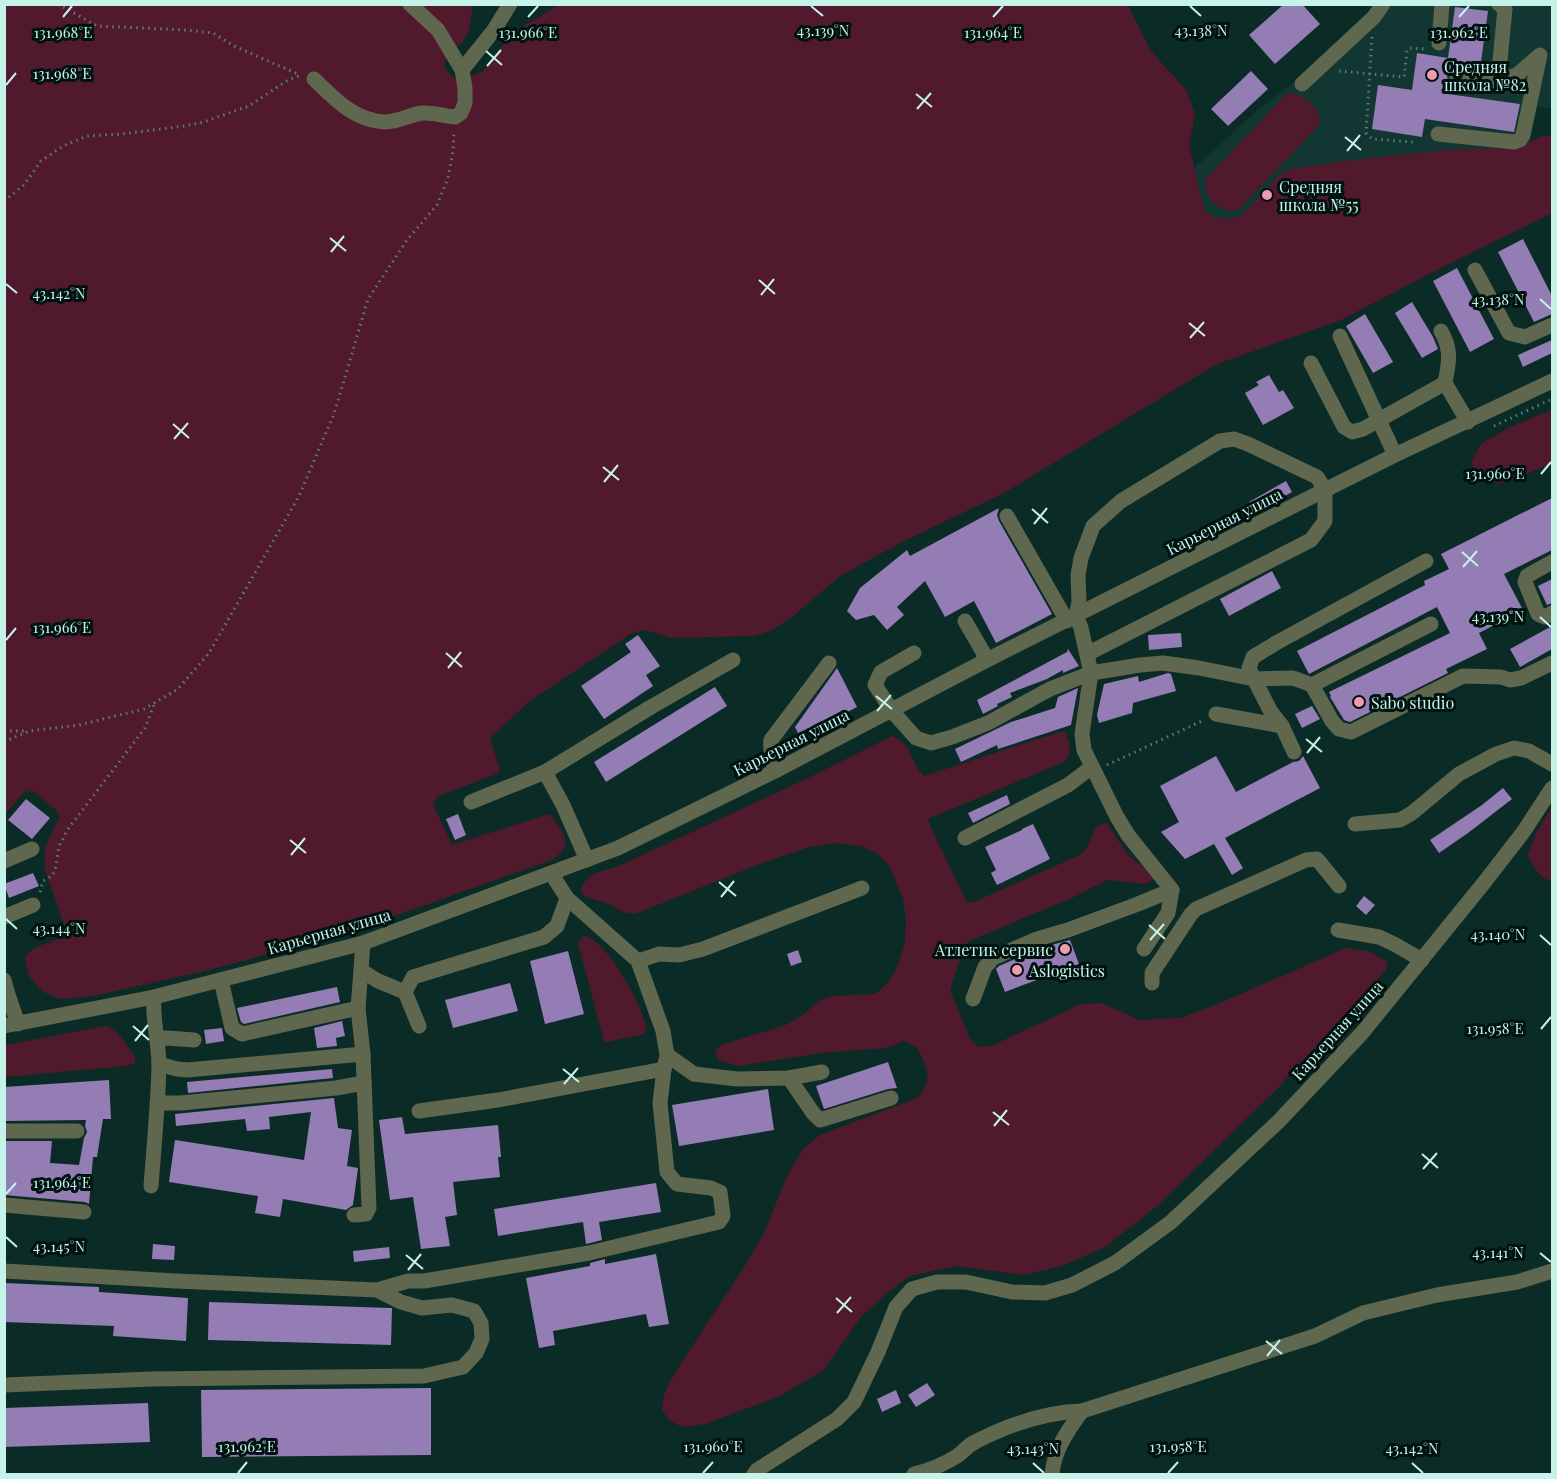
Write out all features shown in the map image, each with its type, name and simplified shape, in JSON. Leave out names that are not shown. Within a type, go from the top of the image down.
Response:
[{"type":"street","points":[[307,77],[340,104],[363,118],[386,122],[431,112],[454,117],[461,112],[465,103],[462,70],[438,30],[410,4]]},
{"type":"street","points":[[462,70],[494,30],[510,4]]},
{"type":"street","points":[[1302,84],[1374,17],[1383,4]]},
{"type":"street","points":[[1439,43],[1442,4]]},
{"type":"street","points":[[1498,81],[1505,9],[1499,4]]},
{"type":"street","points":[[1457,78],[1498,81],[1517,75],[1546,53]]},
{"type":"street","points":[[1438,134],[1514,142],[1520,140],[1524,135],[1546,53]]},
{"type":"street","points":[[1475,270],[1509,333],[1525,337],[1552,325]]},
{"type":"street","points":[[1441,331],[1448,343],[1450,360],[1445,382],[1468,422]]},
{"type":"street","points":[[1340,336],[1395,455]]},
{"type":"street","points":[[1311,363],[1344,427],[1352,432],[1363,429],[1445,382]]},
{"type":"street","name":"Карьерная улица","points":[[11,1025],[154,997],[363,944],[618,848],[775,771],[985,661],[1395,455],[1552,381]]},
{"type":"street","points":[[1072,618],[1079,602],[1078,575],[1081,558],[1093,526],[1121,501],[1220,441],[1234,440],[1258,448],[1317,477],[1325,490],[1325,521],[1311,540],[1087,654]]},
{"type":"street","points":[[1006,516],[1072,618],[1082,628],[1091,673],[1082,734],[1084,750],[1122,826],[1172,890],[1168,913],[1144,949]]},
{"type":"street","points":[[1294,752],[1249,668],[1253,657],[1426,561]]},
{"type":"street","points":[[1552,562],[1527,576],[1525,582],[1539,614],[1545,617],[1552,613]]},
{"type":"street","points":[[965,621],[985,661]]},
{"type":"street","points":[[1312,685],[1431,624]]},
{"type":"street","points":[[914,653],[881,672],[875,685],[892,711],[916,738],[932,743],[988,723],[1050,689],[1091,673],[1140,665],[1164,663],[1254,678],[1293,678],[1312,685],[1332,721],[1339,729],[1351,732],[1463,676],[1501,677],[1510,680],[1521,678],[1552,663]]},
{"type":"street","points":[[471,802],[545,772],[733,660]]},
{"type":"street","points":[[775,771],[771,741],[829,663]]},
{"type":"street","points":[[1216,714],[1282,726]]},
{"type":"street","points":[[1355,824],[1400,820],[1412,813],[1459,774],[1496,754],[1514,748],[1529,751],[1552,764]]},
{"type":"street","points":[[965,838],[1068,785],[1093,769]]},
{"type":"street","points":[[545,772],[563,805],[587,860]]},
{"type":"street","name":"Карьерная улица","points":[[754,1474],[837,1419],[854,1402],[896,1307],[912,1289],[937,1282],[966,1282],[1012,1292],[1045,1293],[1072,1285],[1115,1263],[1171,1222],[1278,1122],[1362,1033],[1504,858],[1552,788]]},
{"type":"street","points":[[4,861],[32,849]]},
{"type":"street","points":[[1152,983],[1152,973],[1196,909],[1306,860],[1317,859],[1339,886]]},
{"type":"street","points":[[4,1271],[377,1290],[408,1281],[424,1281],[589,1253],[719,1222],[723,1216],[720,1192],[711,1188],[677,1184],[667,1173],[660,1103],[666,1062],[663,1031],[638,961],[567,898],[553,873]]},
{"type":"street","points":[[638,961],[659,954],[679,955],[703,949],[862,888]]},
{"type":"street","points":[[973,999],[985,967],[993,958],[1037,939],[1068,930],[1172,890]]},
{"type":"street","points":[[405,992],[413,977],[544,937],[557,926],[567,898]]},
{"type":"street","points":[[4,917],[33,905]]},
{"type":"street","points":[[1160,925],[1180,930]]},
{"type":"street","points":[[1338,930],[1379,938],[1422,960]]},
{"type":"street","points":[[354,1215],[366,1214],[369,1208],[363,1054],[357,1008],[363,944]]},
{"type":"street","points":[[362,971],[378,981],[405,992],[419,1026]]},
{"type":"street","points":[[221,980],[232,1028],[242,1034],[357,1008]]},
{"type":"street","points":[[5,988],[11,1025]]},
{"type":"street","points":[[151,1186],[159,1064],[153,1009],[154,997]]},
{"type":"street","points":[[158,1039],[194,1040]]},
{"type":"street","points":[[159,1064],[187,1070],[363,1054]]},
{"type":"street","points":[[419,1111],[498,1100],[666,1062],[694,1074],[737,1079],[789,1078],[822,1072]]},
{"type":"street","points":[[789,1078],[820,1120],[891,1098]]},
{"type":"street","points":[[157,1103],[336,1088],[364,1083]]},
{"type":"street","points":[[4,1131],[77,1131]]},
{"type":"street","points":[[4,1205],[84,1212]]},
{"type":"street","points":[[914,1474],[940,1467],[972,1443],[1039,1416],[1063,1411],[1082,1411],[1315,1336],[1363,1313],[1437,1294],[1517,1282],[1552,1272]]},
{"type":"street","points":[[4,1385],[151,1379],[424,1376],[463,1367],[476,1353],[482,1339],[481,1323],[474,1311],[452,1305],[422,1308],[401,1302],[377,1290]]},
{"type":"street","points":[[1052,1474],[1053,1463],[1065,1433],[1082,1411]]},
{"type":"path","points":[[58,4],[97,26],[213,33],[234,45],[307,77]]},
{"type":"path","points":[[1374,17],[1366,132],[1372,140],[1413,142]]},
{"type":"path","points":[[1319,69],[1404,77],[1409,48],[1432,50],[1439,43]]},
{"type":"path","points":[[4,201],[24,185],[41,161],[63,146],[87,135],[122,134],[204,122],[249,106],[288,80],[307,77]]},
{"type":"path","points":[[4,731],[29,731],[79,725],[144,709],[178,689],[209,654],[299,496],[334,414],[368,299],[407,240],[437,205],[448,178],[453,151],[454,117]]},
{"type":"path","points":[[33,905],[39,896],[43,881],[55,872],[59,846],[68,829],[145,728],[154,703]]},
{"type":"path","points":[[1093,769],[1216,714]]},
{"type":"path","points":[[4,742],[29,731]]},
{"type":"shaded area","name":"Средняя школа №55","points":[[1547,4],[1552,9],[1552,109],[1537,107],[1526,158],[1137,382],[1160,200],[1253,114],[1290,85],[1379,5]]},
{"type":"shaded area","points":[[5,5],[473,5],[469,31],[461,44],[447,55],[444,67],[456,80],[462,70],[469,77],[483,71],[511,34],[558,5],[1128,5],[1150,50],[1187,91],[1195,115],[1189,145],[1204,209],[1213,217],[1229,219],[1241,216],[1279,175],[1291,169],[1447,150],[1516,148],[1543,136],[1552,136],[1552,213],[1341,320],[1217,364],[1004,493],[900,543],[840,576],[791,618],[770,631],[753,636],[672,638],[646,630],[632,633],[531,700],[490,738],[500,770],[494,775],[438,796],[433,804],[452,845],[549,814],[561,830],[565,840],[564,849],[554,859],[355,930],[213,969],[93,996],[61,999],[43,992],[28,975],[25,957],[34,948],[58,939],[65,927],[45,870],[45,848],[59,818],[56,810],[33,791],[24,792],[5,814]]},
{"type":"shaded area","points":[[1287,93],[1310,102],[1317,112],[1320,124],[1238,210],[1225,210],[1214,204],[1207,193],[1206,179]]},
{"type":"shaded area","points":[[1552,410],[1552,464],[1499,484],[1479,478],[1471,462],[1482,443],[1510,427]]},
{"type":"shaded area","points":[[1065,732],[1069,744],[1068,755],[1064,762],[928,819],[967,902],[974,902],[1080,855],[1086,849],[1096,827],[1106,822],[1128,855],[1151,873],[1154,879],[1146,884],[1107,880],[1074,897],[969,941],[964,947],[950,990],[970,1039],[978,1047],[991,1046],[1081,1004],[1101,1003],[1140,1020],[1181,1018],[1346,948],[1368,951],[1387,961],[1386,970],[1278,1088],[1156,1207],[1105,1247],[1062,1266],[1024,1275],[956,1266],[910,1276],[889,1291],[860,1318],[824,1370],[780,1396],[705,1424],[682,1427],[669,1420],[662,1410],[664,1394],[673,1376],[748,1261],[765,1231],[787,1176],[803,1149],[820,1135],[915,1099],[925,1087],[927,1080],[926,1068],[917,1047],[904,1041],[885,1048],[821,1053],[738,1066],[719,1060],[716,1051],[721,1045],[786,1025],[804,1014],[820,1000],[832,996],[875,994],[886,985],[895,972],[905,940],[906,921],[903,898],[889,866],[878,854],[862,846],[835,843],[809,847],[762,863],[635,914],[623,912],[609,904],[584,896],[581,889],[584,883],[596,873],[619,866],[804,780],[892,736],[905,745],[924,776]]},
{"type":"shaded area","points":[[1552,807],[1552,882],[1537,872],[1528,855],[1536,833]]},
{"type":"shaded area","points":[[584,936],[603,949],[623,976],[644,1019],[647,1029],[643,1034],[604,1041],[578,943]]},
{"type":"shaded area","points":[[106,1026],[115,1031],[123,1040],[136,1059],[134,1064],[5,1077],[5,1045]]},
{"type":"building","points":[[1284,4],[1302,4],[1320,24],[1275,64],[1249,35]]},
{"type":"building","name":"Средняя школа №82","points":[[1455,7],[1488,11],[1480,69],[1452,65],[1447,77],[1448,94],[1520,104],[1514,132],[1425,119],[1422,137],[1372,129],[1378,85],[1412,90],[1417,53],[1448,58]]},
{"type":"building","points":[[1251,71],[1268,89],[1228,126],[1211,109]]},
{"type":"building","points":[[1523,239],[1552,296],[1552,314],[1534,322],[1498,252]]},
{"type":"building","points":[[1457,268],[1494,339],[1470,352],[1433,281]]},
{"type":"building","points":[[1412,302],[1438,349],[1422,358],[1395,313]]},
{"type":"building","points":[[1365,314],[1393,362],[1373,373],[1346,326]]},
{"type":"building","points":[[1552,340],[1552,353],[1523,367],[1518,355]]},
{"type":"building","points":[[1269,375],[1279,392],[1283,390],[1294,408],[1263,425],[1245,393],[1259,385],[1256,382]]},
{"type":"building","points":[[1286,481],[1292,492],[1256,513],[1249,502]]},
{"type":"building","points":[[1552,498],[1552,550],[1504,574],[1523,610],[1479,633],[1487,649],[1446,669],[1448,673],[1350,722],[1344,720],[1329,692],[1450,633],[1437,607],[1309,674],[1297,651],[1425,585],[1424,581],[1449,569],[1441,554]]},
{"type":"building","points":[[999,508],[997,515],[999,521],[1052,614],[996,643],[974,601],[945,617],[925,581],[897,607],[904,615],[887,630],[874,615],[856,620],[847,611],[860,588],[907,550],[910,556]]},
{"type":"building","points":[[1272,571],[1281,588],[1229,616],[1220,599]]},
{"type":"building","points":[[1552,579],[1552,603],[1547,605],[1538,586]]},
{"type":"building","points":[[1552,626],[1552,649],[1520,667],[1510,649]]},
{"type":"building","points":[[1181,633],[1182,647],[1149,650],[1148,635]]},
{"type":"building","points":[[638,635],[660,666],[646,675],[653,686],[604,719],[581,686],[631,652],[625,644]]},
{"type":"building","points":[[1068,649],[1079,666],[1063,673],[1063,670],[1047,679],[1010,693],[1012,697],[983,714],[977,700],[1067,652]]},
{"type":"building","points":[[837,668],[857,707],[800,737],[795,727]]},
{"type":"building","points":[[1171,674],[1176,691],[1133,703],[1132,713],[1099,723],[1097,715],[1104,684],[1138,676],[1139,682]]},
{"type":"building","points":[[715,687],[727,706],[606,782],[594,762]]},
{"type":"building","points":[[1078,688],[1071,725],[998,749],[997,745],[961,762],[955,749],[1011,722],[1055,708],[1058,697]]},
{"type":"building","points":[[1312,706],[1320,719],[1302,728],[1295,714]]},
{"type":"building","points":[[1216,756],[1236,792],[1299,761],[1303,756],[1320,788],[1225,838],[1243,868],[1232,875],[1214,844],[1185,859],[1161,832],[1179,822],[1160,786]]},
{"type":"building","points":[[1503,788],[1512,799],[1439,853],[1430,840]]},
{"type":"building","points":[[1007,795],[1010,804],[973,823],[968,813]]},
{"type":"building","points":[[26,799],[50,818],[32,839],[8,820]]},
{"type":"building","points":[[458,814],[466,835],[455,840],[446,819]]},
{"type":"building","points":[[1033,824],[1050,859],[997,885],[991,873],[996,870],[985,847]]},
{"type":"building","points":[[33,873],[39,886],[9,898],[4,884]]},
{"type":"building","points":[[1364,896],[1375,905],[1366,915],[1356,906]]},
{"type":"building","points":[[1070,940],[1079,964],[1005,992],[996,969],[999,966],[1040,948]]},
{"type":"building","points":[[798,950],[802,962],[791,966],[787,954]]},
{"type":"building","points":[[568,951],[584,1014],[545,1024],[530,961]]},
{"type":"building","points":[[510,983],[518,1011],[453,1028],[445,1000]]},
{"type":"building","points":[[337,987],[340,1002],[244,1024],[241,1022],[237,1008]]},
{"type":"building","points":[[342,1021],[345,1036],[336,1038],[337,1046],[317,1048],[314,1028]]},
{"type":"building","points":[[222,1028],[224,1041],[206,1044],[204,1030]]},
{"type":"building","points":[[888,1062],[897,1088],[824,1109],[816,1086]]},
{"type":"building","points":[[332,1069],[333,1078],[188,1093],[187,1082]]},
{"type":"building","points":[[109,1080],[111,1119],[103,1119],[97,1157],[93,1157],[89,1204],[4,1195],[4,1141],[52,1141],[50,1163],[79,1165],[87,1132],[86,1120],[4,1121],[4,1087]]},
{"type":"building","points":[[768,1089],[774,1130],[679,1146],[672,1105]]},
{"type":"building","points":[[334,1098],[338,1128],[352,1130],[347,1166],[358,1168],[353,1205],[346,1210],[283,1199],[280,1217],[255,1213],[258,1196],[169,1182],[175,1140],[304,1160],[311,1112],[269,1117],[270,1129],[247,1131],[245,1119],[176,1126],[175,1114]]},
{"type":"building","points":[[402,1117],[405,1134],[498,1125],[500,1177],[453,1182],[457,1215],[445,1217],[450,1246],[421,1249],[413,1197],[390,1200],[379,1120]]},
{"type":"building","points":[[656,1183],[661,1212],[599,1222],[602,1240],[586,1244],[583,1222],[498,1236],[494,1209]]},
{"type":"building","points":[[153,1244],[175,1246],[174,1260],[152,1259]]},
{"type":"building","points":[[389,1247],[390,1258],[354,1262],[353,1251]]},
{"type":"building","points":[[656,1254],[669,1324],[649,1327],[646,1314],[553,1331],[555,1345],[539,1348],[526,1278],[590,1266],[590,1263],[605,1259],[605,1264]]},
{"type":"building","points":[[4,1283],[99,1287],[99,1292],[188,1298],[186,1341],[113,1336],[114,1326],[4,1322]]},
{"type":"building","points":[[209,1302],[392,1308],[391,1345],[208,1340]]},
{"type":"building","points":[[927,1383],[935,1395],[916,1407],[908,1395]]},
{"type":"building","points":[[431,1388],[431,1455],[202,1457],[201,1390]]},
{"type":"building","points":[[896,1390],[901,1403],[882,1412],[877,1399]]},
{"type":"building","points":[[148,1403],[150,1442],[4,1447],[4,1408]]},
{"type":"place","name":"Средняя школа №82","points":[[1432,75]]},
{"type":"place","name":"Средняя школа №55","points":[[1267,195]]},
{"type":"place","name":"Sabo studio","points":[[1359,702]]},
{"type":"place","name":"Атлетик сервис","points":[[1065,949]]},
{"type":"place","name":"Aslogistics","points":[[1017,970]]}]
